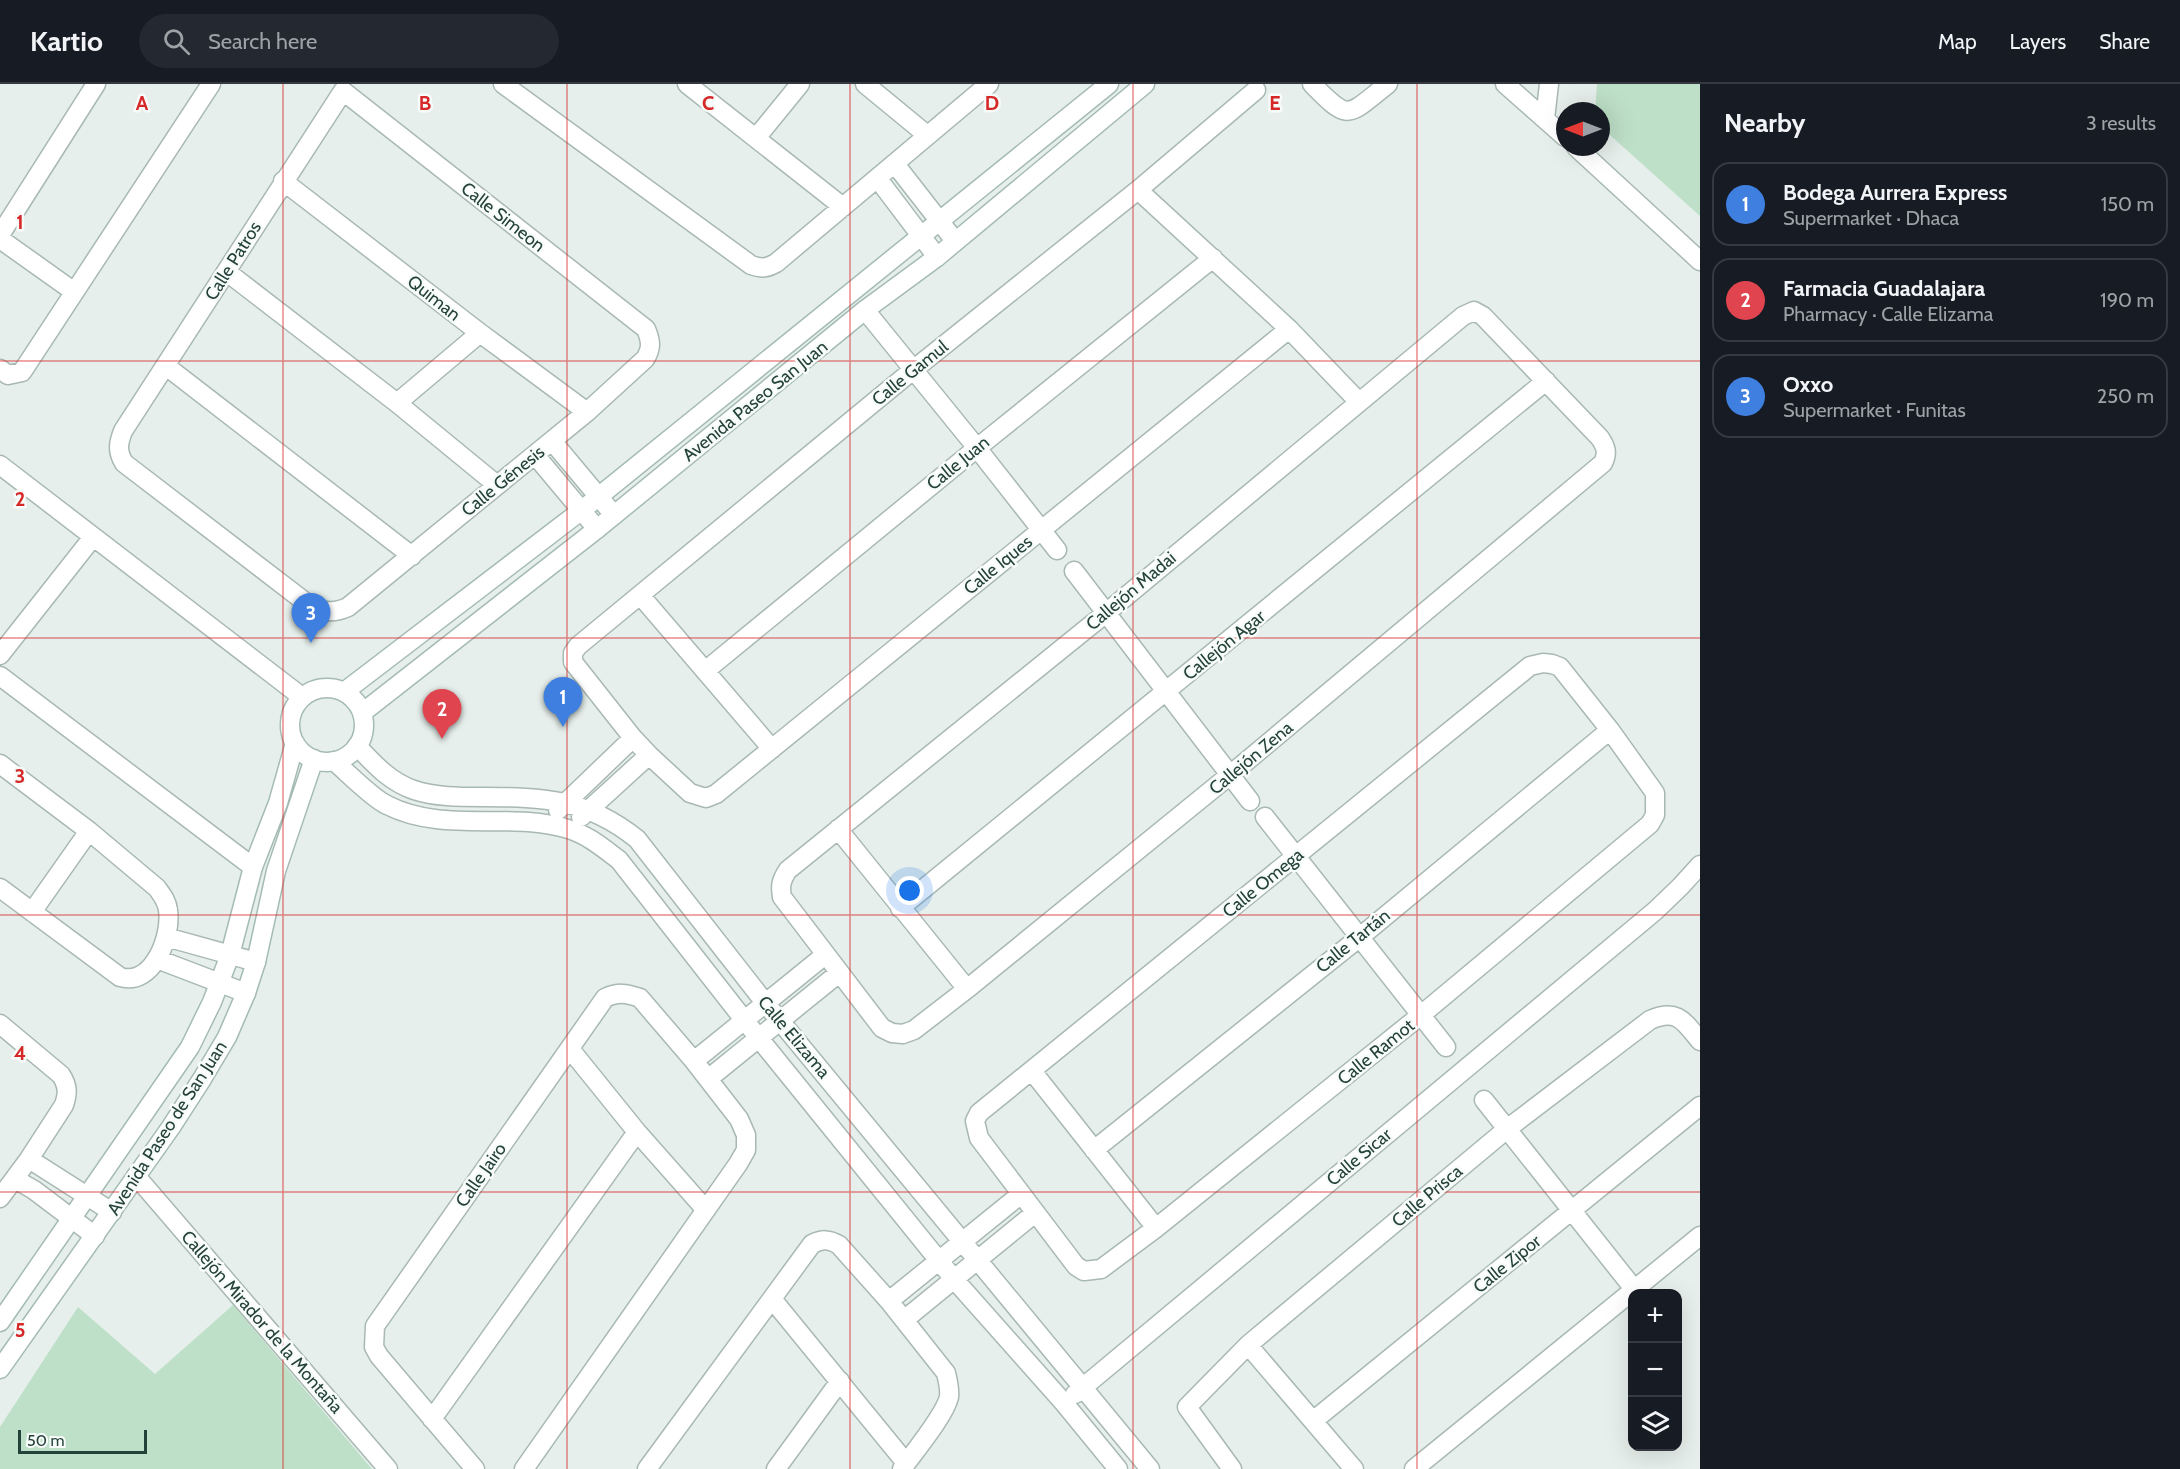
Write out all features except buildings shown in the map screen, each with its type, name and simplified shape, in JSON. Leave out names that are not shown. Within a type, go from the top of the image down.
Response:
[{"type":"street","points":[[74,291],[0,237],[96,84]]},
{"type":"street","points":[[0,369],[8,375],[22,372],[211,84]]},
{"type":"street","points":[[503,84],[759,268],[767,268],[776,263],[989,84]]},
{"type":"street","points":[[687,84],[843,207]]},
{"type":"street","points":[[756,138],[800,84]]},
{"type":"street","points":[[865,84],[927,135]]},
{"type":"street","name":"Avenida Paseo San Juan","points":[[344,692],[582,510],[1108,84]]},
{"type":"street","name":"Avenida Paseo San Juan","points":[[362,713],[597,529],[865,310],[937,257],[1145,84]]},
{"type":"street","points":[[1312,84],[1334,107],[1341,111],[1356,109],[1388,84]]},
{"type":"street","points":[[1505,84],[1556,129]]},
{"type":"street","points":[[1545,119],[1549,84]]},
{"type":"street","name":"Calle Gamul","points":[[633,738],[573,662],[573,653],[578,646],[913,370],[1138,190],[1256,90]]},
{"type":"street","name":"Calle Patros","points":[[343,91],[283,181],[118,442],[119,454],[124,463],[313,608],[326,612],[338,612],[348,607]]},
{"type":"street","name":"Calle Simeon","points":[[343,91],[646,329],[651,340],[651,350]]},
{"type":"street","points":[[1586,156],[1700,261]]},
{"type":"street","points":[[895,164],[956,241]]},
{"type":"street","points":[[878,179],[937,257]]},
{"type":"street","name":"Quiman","points":[[283,181],[480,333],[587,412]]},
{"type":"street","points":[[1138,190],[1289,329],[1359,402]]},
{"type":"street","name":"Calle Juan","points":[[705,670],[1213,258]]},
{"type":"street","points":[[227,272],[397,403],[497,485]]},
{"type":"street","name":"Callejón Madai","points":[[825,955],[782,897],[780,887],[788,870],[1106,613],[1463,316],[1474,304],[1546,381]]},
{"type":"street","points":[[865,310],[1057,550]]},
{"type":"street","name":"Calle Iques","points":[[649,755],[690,793],[706,798],[716,794],[1289,329]]},
{"type":"street","points":[[397,403],[480,333]]},
{"type":"street","name":"Calle Génesis","points":[[348,607],[587,412],[645,359],[651,350]]},
{"type":"street","points":[[166,366],[412,556]]},
{"type":"street","name":"Callejón Zena","points":[[839,973],[882,1028],[892,1033],[903,1034],[914,1030],[1230,776],[1603,463],[1606,446],[1546,381]]},
{"type":"street","name":"Callejón Agar","points":[[900,908],[1546,381]]},
{"type":"street","points":[[552,441],[614,515]]},
{"type":"street","points":[[535,455],[597,529]]},
{"type":"street","points":[[0,465],[302,697]]},
{"type":"street","points":[[0,655],[93,537]]},
{"type":"street","points":[[1074,572],[1250,801]]},
{"type":"street","points":[[640,595],[772,749]]},
{"type":"street","name":"Calle Omega","points":[[1020,1195],[979,1138],[975,1121],[979,1113],[1530,666],[1543,663],[1560,667],[1610,730]]},
{"type":"street","points":[[0,676],[253,867]]},
{"type":"street","points":[[322,688],[344,692],[352,698],[362,713],[363,730],[357,746],[343,758],[334,761],[315,759],[300,750],[295,743],[290,724],[296,705],[302,697],[322,688]]},
{"type":"street","name":"Calle Ramot","points":[[1035,1213],[1076,1266],[1084,1271],[1101,1269],[1156,1228],[1421,1016],[1650,824],[1655,815],[1655,793],[1610,730]]},
{"type":"street","name":"Calle Tartán","points":[[1094,1150],[1360,937],[1610,730]]},
{"type":"street","points":[[545,824],[633,738],[649,755],[570,829]]},
{"type":"street","name":"Avenida Paseo de San Juan","points":[[0,1322],[190,1047],[230,955],[253,867],[278,803],[295,743]]},
{"type":"street","name":"Calle Elizama","points":[[357,746],[386,776],[415,790],[451,796],[509,797],[566,802],[589,809],[617,823],[637,839],[766,1004],[1150,1469]]},
{"type":"street","name":"Avenida Paseo de San Juan","points":[[0,1370],[112,1212],[202,1079],[227,1037],[246,993],[256,962],[276,871],[315,759]]},
{"type":"street","name":"Calle Elizama","points":[[334,761],[386,805],[421,818],[454,822],[502,821],[545,824],[570,829],[596,842],[619,860],[939,1262],[1064,1403],[1118,1469]]},
{"type":"street","points":[[0,764],[89,831],[157,888],[168,908],[166,937],[157,959],[144,974],[128,980],[120,977],[0,888]]},
{"type":"street","points":[[1265,817],[1446,1047]]},
{"type":"street","points":[[838,829],[967,989]]},
{"type":"street","points":[[32,912],[89,831]]},
{"type":"street","name":"Calle Sicar","points":[[1064,1403],[1655,911],[1700,864]]},
{"type":"street","points":[[166,937],[256,962]]},
{"type":"street","points":[[524,1469],[746,1150],[746,1135],[739,1119],[694,1061],[825,955],[839,973],[708,1079]]},
{"type":"street","points":[[157,959],[246,993]]},
{"type":"street","name":"Calle Jairo","points":[[432,1419],[379,1356],[374,1347],[375,1326],[605,998],[616,993],[640,998],[694,1061]]},
{"type":"street","name":"Calle Prisca","points":[[1232,1469],[1186,1407],[1248,1345],[1507,1129],[1650,1020],[1671,1015],[1683,1020],[1700,1041]]},
{"type":"street","points":[[0,1198],[29,1159],[64,1105],[67,1095],[67,1084],[62,1075],[3,1032]]},
{"type":"street","points":[[570,1049],[637,1132],[706,1210]]},
{"type":"street","points":[[1032,1071],[1156,1228]]},
{"type":"street","points":[[1484,1100],[1634,1289]]},
{"type":"street","name":"Calle Zipor","points":[[1313,1421],[1700,1106]]},
{"type":"street","points":[[475,1469],[432,1419],[637,1132]]},
{"type":"street","points":[[29,1159],[112,1212]]},
{"type":"street","name":"Callejón Mirador de la Montaña","points":[[136,1176],[388,1469]]},
{"type":"street","points":[[15,1179],[94,1236]]},
{"type":"street","points":[[889,1301],[1020,1195],[1035,1213],[904,1320]]},
{"type":"street","points":[[1638,1289],[1700,1236]]},
{"type":"street","points":[[647,1469],[812,1244],[821,1240],[839,1245],[889,1301],[946,1373],[949,1397],[944,1409],[904,1466],[840,1381],[772,1299]]},
{"type":"street","points":[[1414,1469],[1628,1297]]},
{"type":"street","points":[[1248,1345],[1354,1469]]},
{"type":"street","points":[[776,1469],[840,1381]]},
{"type":"green space","points":[[1597,84],[1700,84],[1700,216],[1610,135],[1610,102],[1596,102]]},
{"type":"green space","points":[[233,1305],[372,1469],[0,1469],[0,1427],[78,1307],[155,1374]]},
{"type":"place","name":"Oxxo","points":[[311,643]]},
{"type":"place","name":"Bodega Aurrera Express","points":[[563,727]]},
{"type":"place","name":"Farmacia Guadalajara","points":[[442,739]]}]
